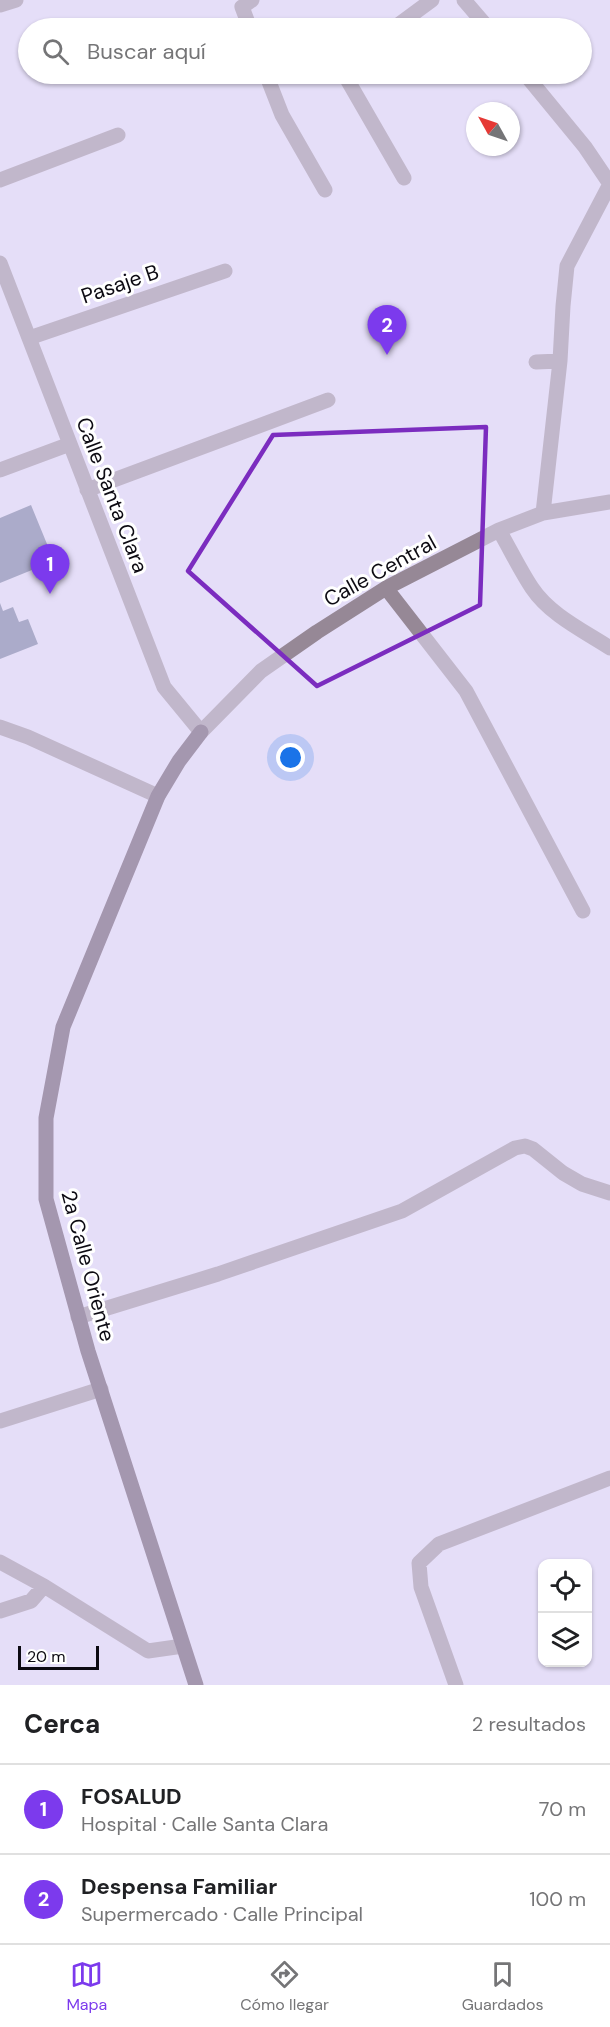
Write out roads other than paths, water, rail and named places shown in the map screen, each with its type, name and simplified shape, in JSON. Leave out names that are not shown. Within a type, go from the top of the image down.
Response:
[{"type":"main road","name":"2a Calle Oriente","points":[[196,1685],[100,1389],[45,1198],[46,1118],[63,1027],[158,796],[179,761],[201,732]]},
{"type":"street","points":[[0,5],[16,0]]},
{"type":"street","points":[[246,18],[242,7],[252,0]]},
{"type":"street","points":[[408,18],[432,0]]},
{"type":"street","points":[[464,0],[479,18]]},
{"type":"street","points":[[270,84],[282,115],[325,190]]},
{"type":"street","points":[[350,84],[404,178]]},
{"type":"street","points":[[533,84],[585,147],[610,184],[567,266],[560,361],[543,513]]},
{"type":"street","points":[[0,180],[118,135]]},
{"type":"street","name":"Calle Santa Clara","points":[[0,263],[3,280],[29,338],[164,687],[201,732]]},
{"type":"street","name":"Pasaje B","points":[[29,338],[225,271]]},
{"type":"street","points":[[536,362],[560,361]]},
{"type":"street","points":[[87,490],[328,400]]},
{"type":"street","points":[[0,470],[70,444]]},
{"type":"street","name":"Calle Central","points":[[201,732],[261,671],[386,588],[499,530],[543,513],[610,502]]},
{"type":"street","points":[[499,530],[532,589],[540,598],[552,610],[610,648]]},
{"type":"street","points":[[386,588],[466,691],[583,911]]},
{"type":"street","points":[[0,727],[28,737],[158,796]]},
{"type":"street","points":[[78,1317],[218,1274],[402,1211],[515,1148],[525,1146],[533,1149],[563,1173],[582,1184],[610,1193]]},
{"type":"street","points":[[0,1421],[100,1389]]},
{"type":"street","points":[[456,1685],[421,1587],[419,1563],[439,1544],[610,1478]]},
{"type":"street","points":[[0,1562],[44,1586],[148,1650],[183,1646]]},
{"type":"street","points":[[0,1611],[31,1601],[44,1586]]},
{"type":"place","name":"Despensa Familiar","points":[[387,355]]},
{"type":"place","name":"FOSALUD","points":[[50,594]]}]
